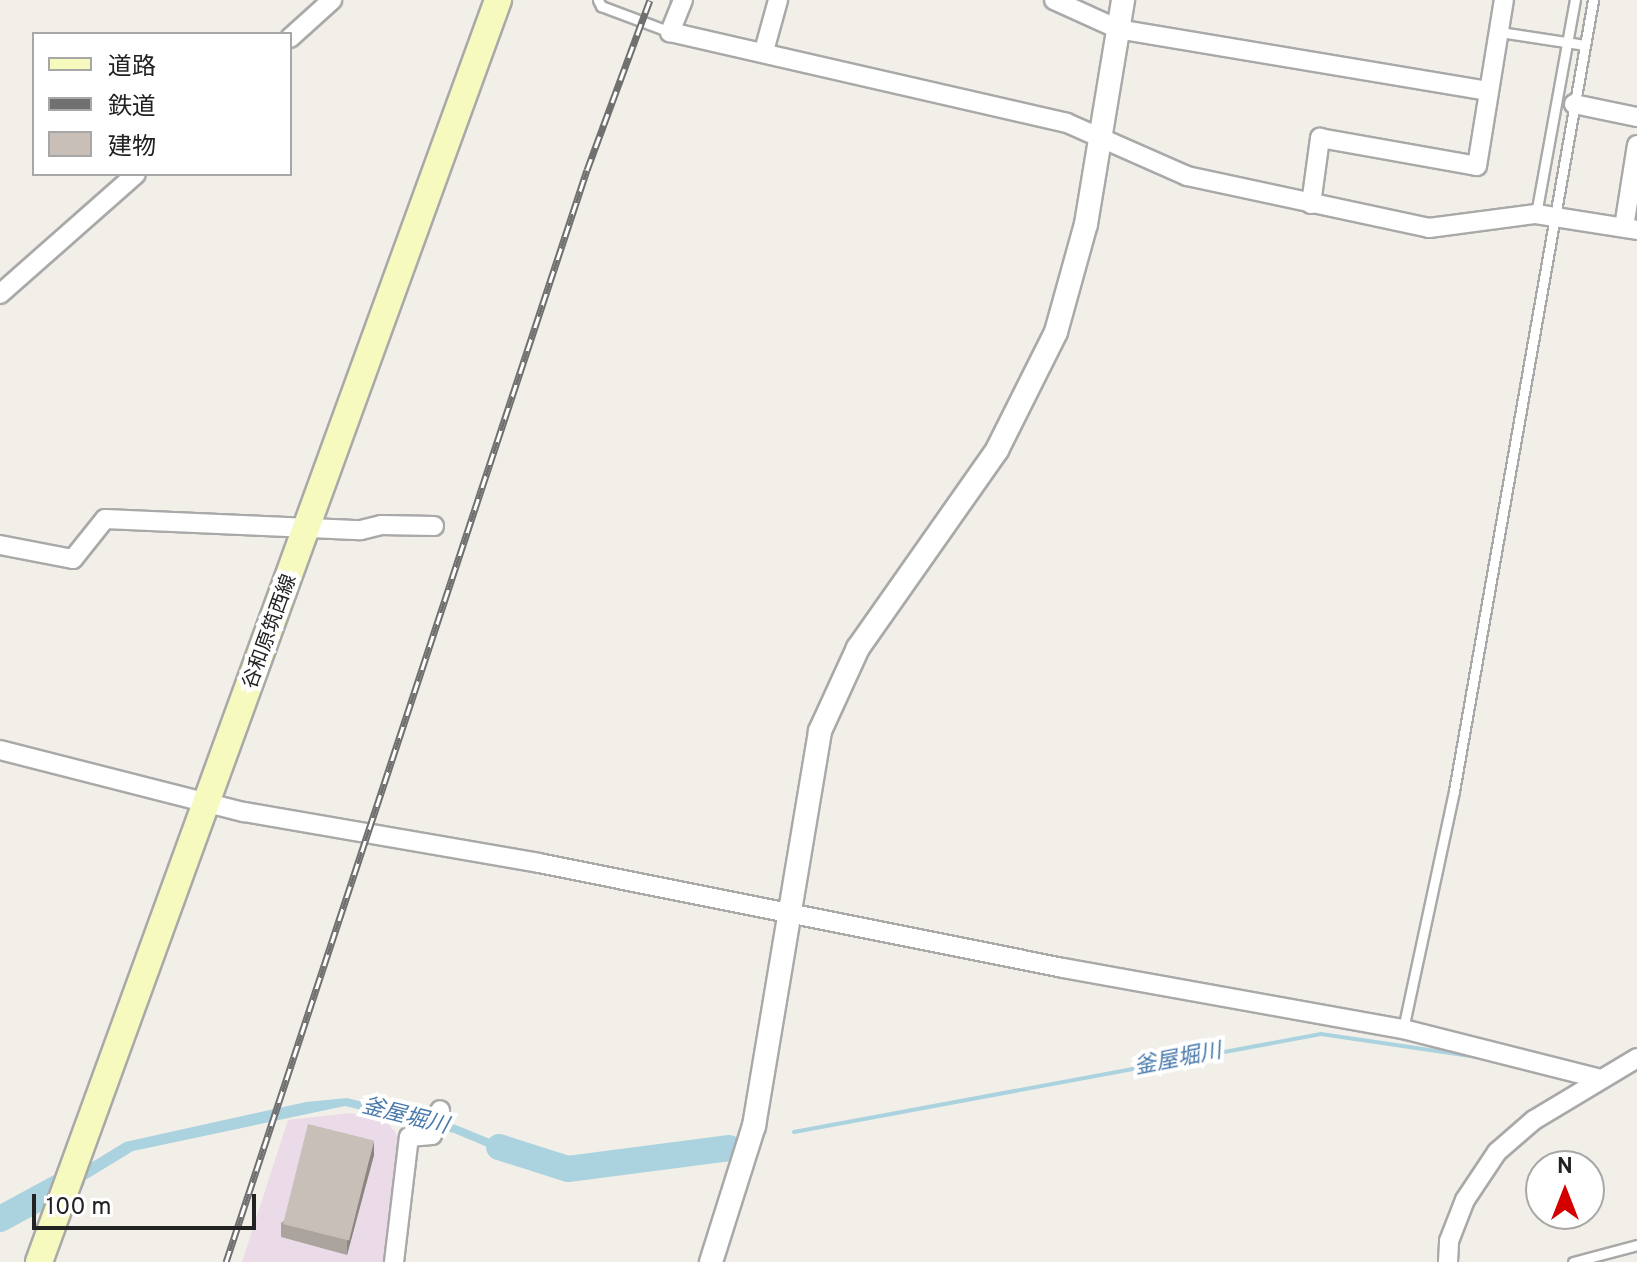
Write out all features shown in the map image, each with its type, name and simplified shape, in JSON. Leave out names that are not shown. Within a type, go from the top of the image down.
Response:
[{"type":"main road","name":"谷和原筑西線","points":[[39,1262],[309,528],[498,0]]},
{"type":"street","points":[[292,36],[332,0]]},
{"type":"street","points":[[683,0],[670,32],[1014,109],[1102,139],[1187,176],[1429,228],[1545,215],[1630,229],[1637,145]]},
{"type":"street","points":[[764,51],[778,0]]},
{"type":"street","points":[[1054,0],[1118,29],[1489,91]]},
{"type":"street","points":[[711,1262],[754,1126],[813,755],[827,710],[858,648],[997,450],[1040,371],[1071,287],[1102,139],[1123,0]]},
{"type":"street","points":[[1311,204],[1320,138],[1477,166],[1504,0]]},
{"type":"street","points":[[1574,104],[1637,117]]},
{"type":"street","points":[[0,294],[134,176]]},
{"type":"street","points":[[0,545],[73,559],[105,519],[309,528],[434,526]]},
{"type":"street","points":[[0,750],[208,803],[1403,1029],[1597,1078]]},
{"type":"street","points":[[1448,1262],[1449,1241],[1484,1168],[1534,1120],[1597,1078],[1637,1058]]},
{"type":"street","points":[[394,1262],[409,1137],[432,1135],[440,1110]]},
{"type":"lane","points":[[598,0],[601,6],[670,32]]},
{"type":"lane","points":[[1403,1029],[1454,791],[1545,215],[1575,0]]},
{"type":"lane","points":[[1545,215],[1574,104],[1593,0]]},
{"type":"lane","points":[[1500,32],[1585,45]]},
{"type":"lane","points":[[1573,1262],[1637,1245]]},
{"type":"shaded area","points":[[350,1113],[386,1121],[398,1136],[401,1151],[387,1262],[242,1262],[288,1120]]},
{"type":"water","points":[[347,1098],[456,1125],[531,1156],[528,1164],[454,1133],[345,1106],[133,1151],[46,1204],[43,1192],[125,1142],[306,1102]]},
{"type":"building","points":[[308,1124],[374,1140],[349,1240],[283,1224]]},
{"type":"waterway","name":"釜屋堀川","points":[[794,1132],[1321,1034],[1477,1057]]},
{"type":"waterway","name":"釜屋堀川","points":[[499,1147],[568,1169],[730,1148]]},
{"type":"waterway","name":"釜屋堀川","points":[[0,1219],[72,1180]]},
{"type":"railway","points":[[226,1262],[587,170],[650,0]]}]
